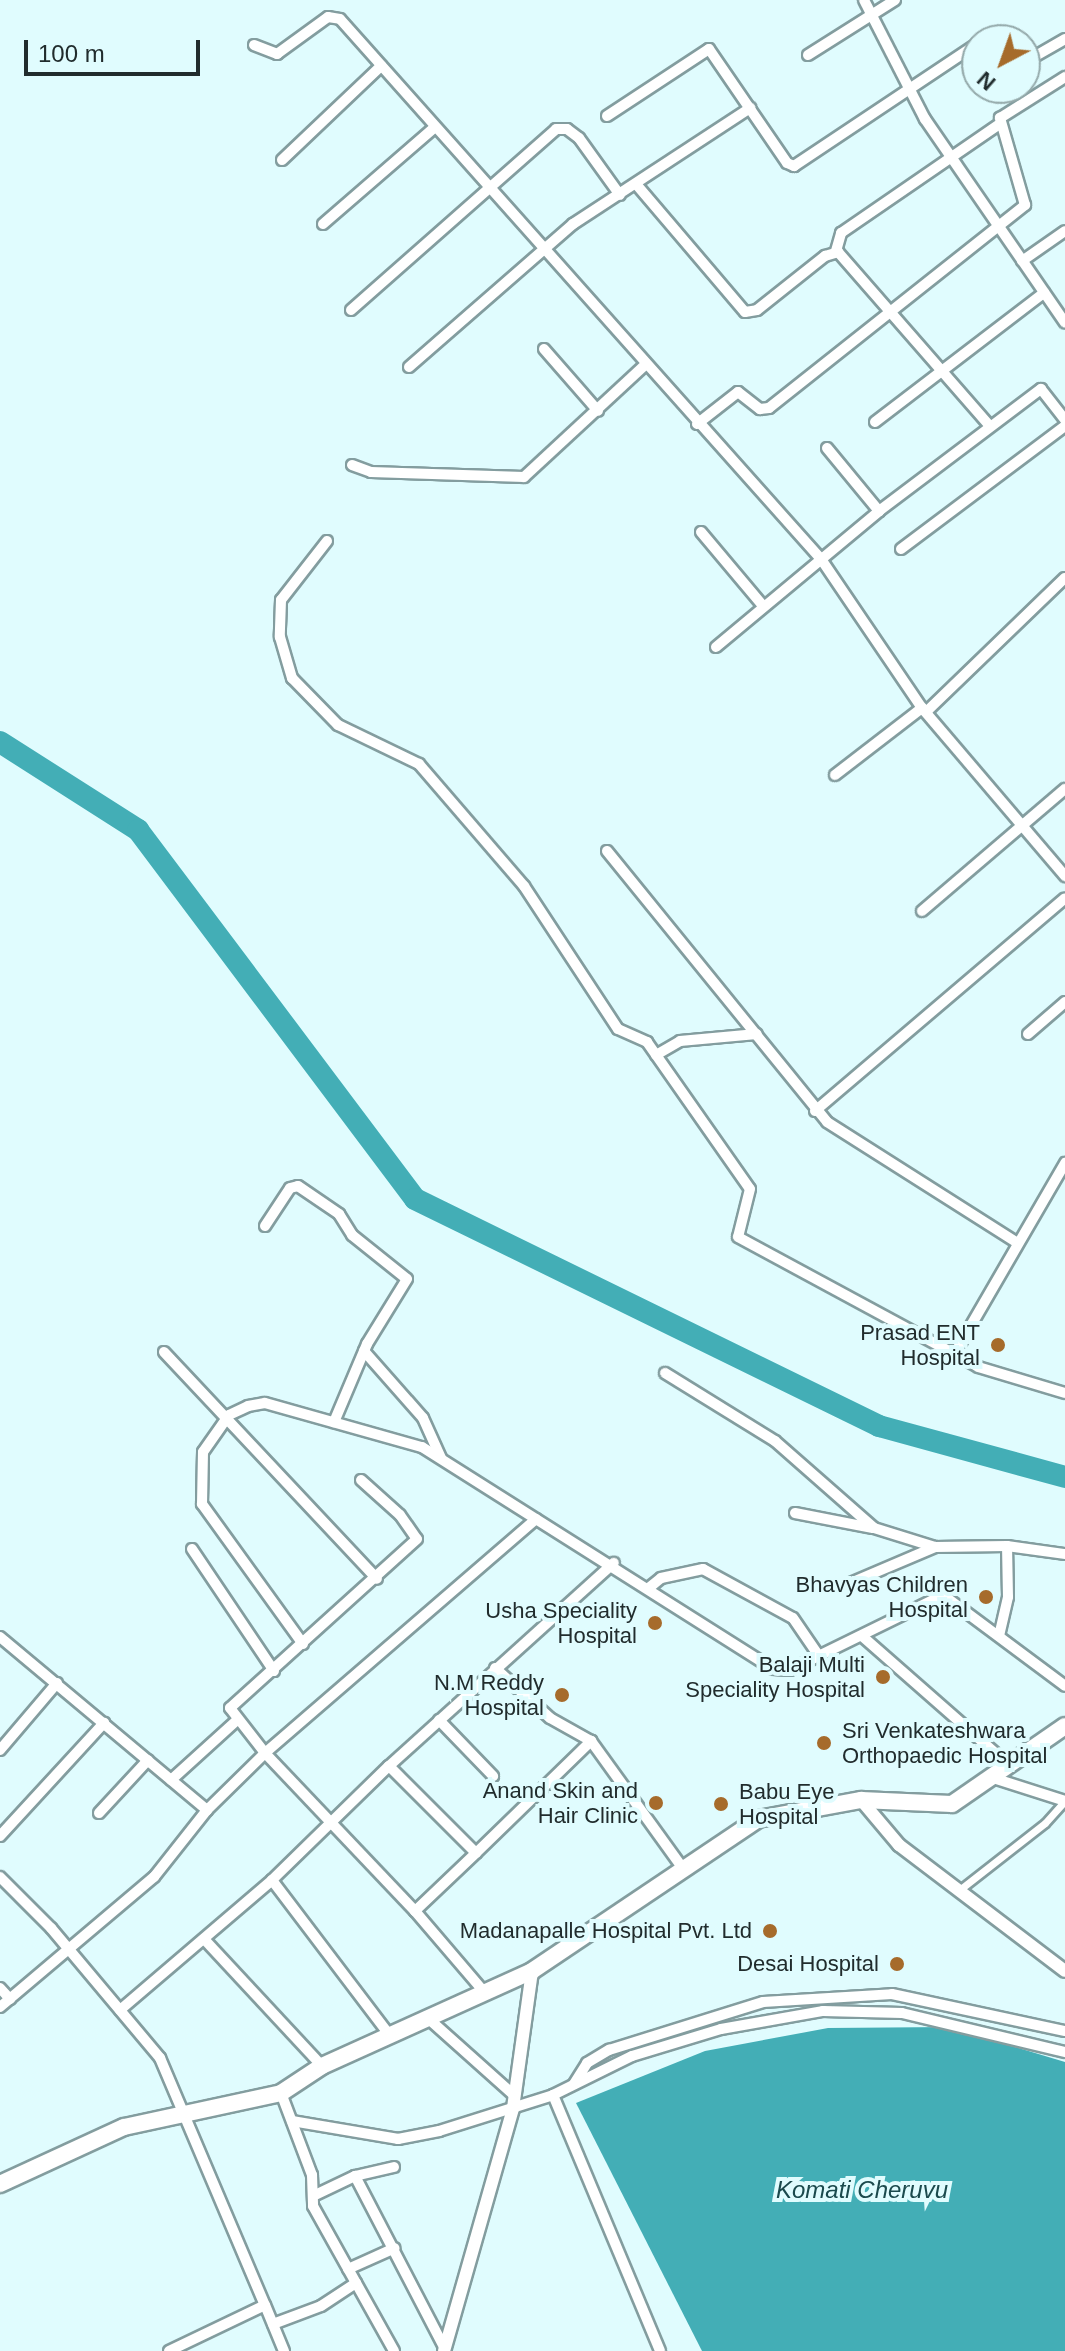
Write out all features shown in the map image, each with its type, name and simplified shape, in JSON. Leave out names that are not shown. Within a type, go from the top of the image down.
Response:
[{"type":"main road","points":[[0,2184],[124,2127],[281,2093],[322,2066],[431,2021],[532,1971],[758,1819],[861,1800],[952,1804],[1065,1726]]},
{"type":"street","points":[[864,0],[907,91],[1065,323]]},
{"type":"street","points":[[808,55],[895,0]]},
{"type":"street","points":[[254,45],[277,54],[334,16],[821,559],[924,710],[1065,876]]},
{"type":"street","points":[[1041,53],[1065,39]]},
{"type":"street","points":[[607,116],[706,49],[794,166],[961,55]]},
{"type":"street","points":[[282,160],[381,66]]},
{"type":"street","points":[[636,184],[745,312],[757,310],[836,251],[841,233],[1001,123],[1006,110],[1065,77]]},
{"type":"street","points":[[409,367],[543,248],[750,108]]},
{"type":"street","points":[[697,424],[738,392],[760,409],[769,408],[888,309],[1027,203],[1001,123]]},
{"type":"street","points":[[323,224],[435,127]]},
{"type":"street","points":[[351,310],[562,128],[579,138],[620,195]]},
{"type":"street","points":[[1022,261],[1065,231]]},
{"type":"street","points":[[836,251],[989,425]]},
{"type":"street","points":[[875,422],[1044,293]]},
{"type":"street","points":[[544,349],[598,411]]},
{"type":"street","points":[[352,465],[371,472],[524,477],[645,365]]},
{"type":"street","points":[[716,647],[879,511],[989,425],[1041,389],[1065,423],[901,549]]},
{"type":"street","points":[[827,448],[879,511]]},
{"type":"street","points":[[701,532],[763,606]]},
{"type":"street","points":[[327,541],[281,600],[280,637],[292,678],[338,725],[419,764],[524,886],[618,1029],[639,1036],[656,1055],[750,1189],[738,1237],[978,1367],[1065,1393]]},
{"type":"street","points":[[835,775],[924,710],[1065,578]]},
{"type":"street","points":[[922,911],[1065,789]]},
{"type":"street","points":[[607,851],[757,1034],[815,1111],[862,1147],[1018,1243]]},
{"type":"street","points":[[815,1111],[1065,898]]},
{"type":"street","points":[[1028,1034],[1065,1002]]},
{"type":"street","points":[[656,1055],[680,1041],[757,1034]]},
{"type":"street","points":[[955,1353],[1065,1164]]},
{"type":"street","points":[[265,1226],[290,1188],[298,1186],[339,1214],[352,1235],[404,1273],[407,1284],[364,1351],[334,1422]]},
{"type":"street","points":[[364,1351],[423,1418],[441,1458]]},
{"type":"street","points":[[164,1352],[229,1415],[377,1579]]},
{"type":"street","points":[[665,1373],[775,1441],[874,1528]]},
{"type":"street","points":[[303,1644],[202,1504],[203,1452],[229,1415],[265,1403],[422,1447],[536,1519],[614,1563],[773,1669],[790,1670],[862,1636],[934,1595],[949,1597],[1065,1686]]},
{"type":"street","points":[[361,1480],[400,1515],[417,1539],[377,1579],[230,1708],[236,1721],[415,1911],[485,1993]]},
{"type":"street","points":[[795,1513],[874,1528],[935,1547],[1007,1546],[1065,1554]]},
{"type":"street","points":[[0,2007],[68,1953],[154,1877],[207,1810],[265,1753],[536,1519]]},
{"type":"street","points":[[999,1636],[1008,1597],[1007,1546]]},
{"type":"street","points":[[848,1584],[935,1547]]},
{"type":"street","points":[[192,1549],[274,1671]]},
{"type":"street","points":[[120,2010],[272,1880],[389,1766],[614,1563]]},
{"type":"street","points":[[650,1587],[661,1578],[703,1569],[793,1618],[819,1656]]},
{"type":"street","points":[[862,1636],[1009,1765]]},
{"type":"street","points":[[0,1637],[207,1810]]},
{"type":"street","points":[[495,1668],[550,1718],[591,1741],[684,1870]]},
{"type":"street","points":[[0,1750],[57,1683]]},
{"type":"street","points":[[439,1720],[493,1776]]},
{"type":"street","points":[[171,1780],[236,1721]]},
{"type":"street","points":[[0,1836],[104,1723]]},
{"type":"street","points":[[415,1911],[591,1741]]},
{"type":"street","points":[[99,1813],[148,1760]]},
{"type":"street","points":[[389,1766],[476,1853]]},
{"type":"street","points":[[958,1891],[1045,1823],[1065,1801],[990,1777]]},
{"type":"street","points":[[861,1800],[899,1845],[1065,1971]]},
{"type":"street","points":[[0,1877],[51,1928],[68,1953],[160,2058],[284,2351]]},
{"type":"street","points":[[272,1880],[393,2038]]},
{"type":"street","points":[[204,1939],[322,2066]]},
{"type":"street","points":[[444,2350],[514,2102],[532,1971]]},
{"type":"street","points":[[0,1988],[10,1999]]},
{"type":"street","points":[[574,2084],[587,2063],[609,2050],[763,2002],[892,1994],[1065,2031]]},
{"type":"street","points":[[292,2121],[398,2139],[514,2102],[553,2095],[632,2056],[721,2029],[823,2011],[902,2013],[1065,2052]]},
{"type":"street","points":[[431,2021],[514,2102]]},
{"type":"street","points":[[281,2093],[312,2175],[313,2196],[348,2269],[394,2351]]},
{"type":"street","points":[[553,2095],[660,2351]]},
{"type":"street","points":[[313,2196],[355,2176],[394,2167]]},
{"type":"street","points":[[355,2176],[395,2248],[444,2350]]},
{"type":"street","points":[[348,2269],[395,2248]]},
{"type":"street","points":[[273,2324],[321,2306],[356,2283]]},
{"type":"street","points":[[169,2351],[265,2305]]},
{"type":"water","name":"Komati Cheruvu","points":[[948,2027],[1065,2062],[1065,2351],[702,2351],[576,2103],[705,2051],[828,2028]]},
{"type":"waterway","points":[[0,742],[138,830],[415,1199],[879,1426],[1065,1477]]},
{"type":"place","name":"Prasad ENT Hospital","points":[[998,1345]]},
{"type":"place","name":"Bhavyas Children Hospital","points":[[986,1597]]},
{"type":"place","name":"Usha Speciality Hospital","points":[[655,1623]]},
{"type":"place","name":"Balaji Multi Speciality Hospital","points":[[883,1677]]},
{"type":"place","name":"N.M Reddy Hospital","points":[[562,1695]]},
{"type":"place","name":"Sri Venkateshwara Orthopaedic Hospital","points":[[824,1743]]},
{"type":"place","name":"Anand Skin and Hair Clinic","points":[[656,1803]]},
{"type":"place","name":"Babu Eye Hospital","points":[[721,1804]]},
{"type":"place","name":"Madanapalle Hospital Pvt. Ltd","points":[[770,1931]]},
{"type":"place","name":"Desai Hospital","points":[[897,1964]]}]
